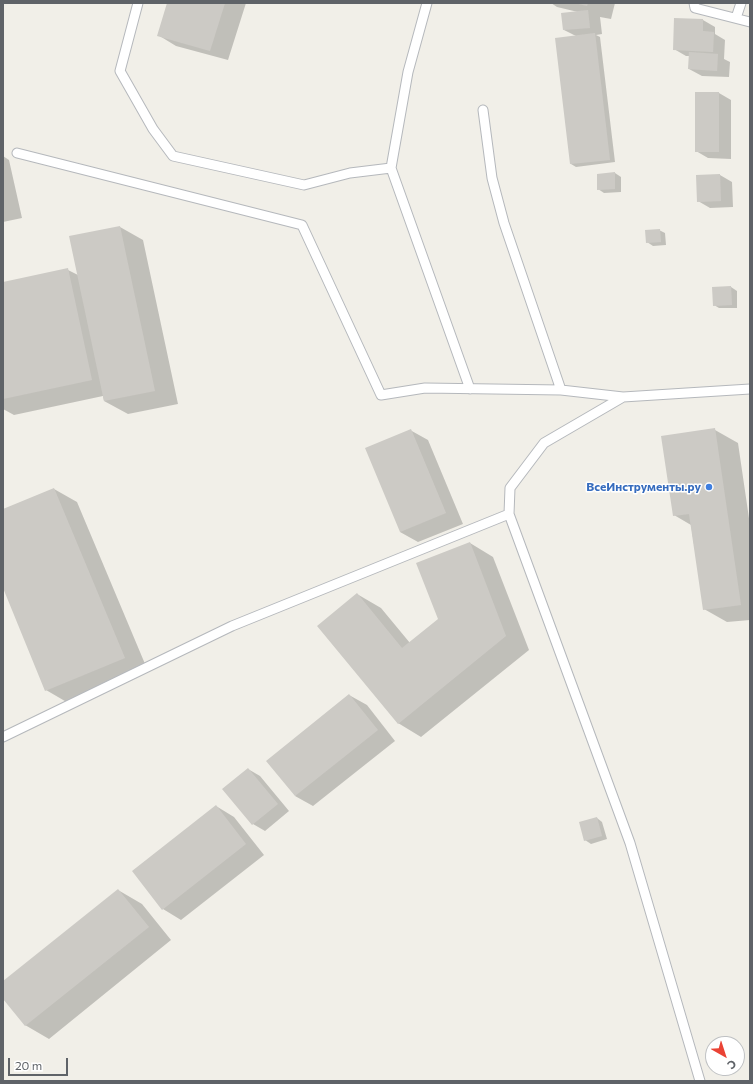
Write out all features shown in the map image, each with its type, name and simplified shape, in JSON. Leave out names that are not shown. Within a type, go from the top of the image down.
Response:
[{"type":"lane","points":[[138,3],[120,71],[153,129],[173,156],[304,185],[350,174],[391,168]]},
{"type":"lane","points":[[427,3],[408,72],[391,168],[470,389]]},
{"type":"lane","points":[[694,3],[695,8],[750,22]]},
{"type":"lane","points":[[736,18],[741,3]]},
{"type":"lane","points":[[483,110],[492,178],[504,223],[561,390]]},
{"type":"lane","points":[[17,153],[302,225],[381,395],[425,388],[561,390],[623,397],[750,389]]},
{"type":"lane","points":[[623,397],[544,443],[510,488],[509,514],[630,843],[700,1081]]},
{"type":"lane","points":[[3,737],[232,626],[509,514]]},
{"type":"building","points":[[167,3],[225,3],[210,51],[157,36]]},
{"type":"building","points":[[575,3],[588,3],[587,6]]},
{"type":"building","points":[[588,10],[590,28],[563,30],[561,13]]},
{"type":"building","points":[[674,18],[703,19],[703,31],[714,32],[713,52],[673,50]]},
{"type":"building","points":[[595,33],[610,160],[570,164],[555,38]]},
{"type":"building","points":[[689,52],[718,54],[717,71],[688,69]]},
{"type":"building","points":[[695,92],[719,92],[719,152],[695,152]]},
{"type":"building","points":[[615,172],[615,189],[597,190],[597,174]]},
{"type":"building","points":[[720,174],[721,201],[697,202],[696,175]]},
{"type":"building","points":[[120,226],[155,391],[104,401],[69,236]]},
{"type":"building","points":[[660,229],[661,242],[646,243],[645,230]]},
{"type":"building","points":[[68,268],[92,380],[3,399],[3,282]]},
{"type":"building","points":[[731,286],[732,305],[713,306],[712,287]]},
{"type":"building","points":[[715,428],[741,605],[703,610],[689,514],[673,516],[661,436]]},
{"type":"building","points":[[411,429],[446,513],[400,532],[365,448]]},
{"type":"building","points":[[54,488],[125,658],[45,691],[3,588],[3,509]]},
{"type":"building","points":[[470,542],[506,636],[398,724],[317,626],[357,593],[402,648],[438,619],[416,563]]},
{"type":"building","points":[[349,694],[378,730],[295,796],[266,761]]},
{"type":"building","points":[[248,768],[278,804],[252,825],[222,789]]},
{"type":"building","points":[[216,805],[246,844],[162,910],[132,871]]},
{"type":"building","points":[[597,817],[602,836],[584,841],[579,822]]},
{"type":"building","points":[[118,889],[149,927],[25,1026],[3,999],[3,981]]},
{"type":"place","name":"ВсеИнструменты.ру","points":[[709,487]]}]
